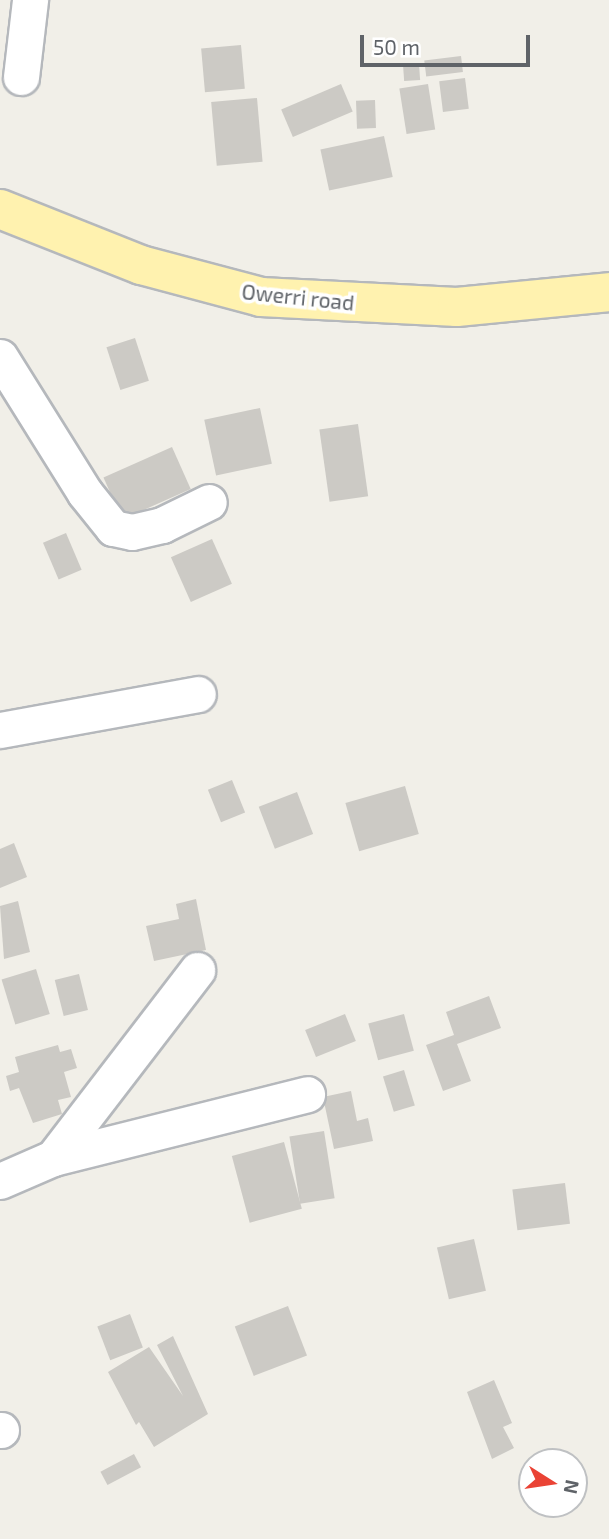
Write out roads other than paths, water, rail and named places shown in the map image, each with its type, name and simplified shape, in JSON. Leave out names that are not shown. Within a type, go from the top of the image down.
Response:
[{"type":"main road","name":"Owerri road","points":[[0,209],[141,265],[261,298],[457,307],[609,292]]},
{"type":"street","points":[[21,76],[30,0]]},
{"type":"street","points":[[0,357],[85,493],[113,528],[132,532],[162,525],[209,502]]},
{"type":"street","points":[[0,730],[198,694]]},
{"type":"street","points":[[53,1158],[197,970]]},
{"type":"street","points":[[0,1181],[53,1158],[307,1094]]}]
